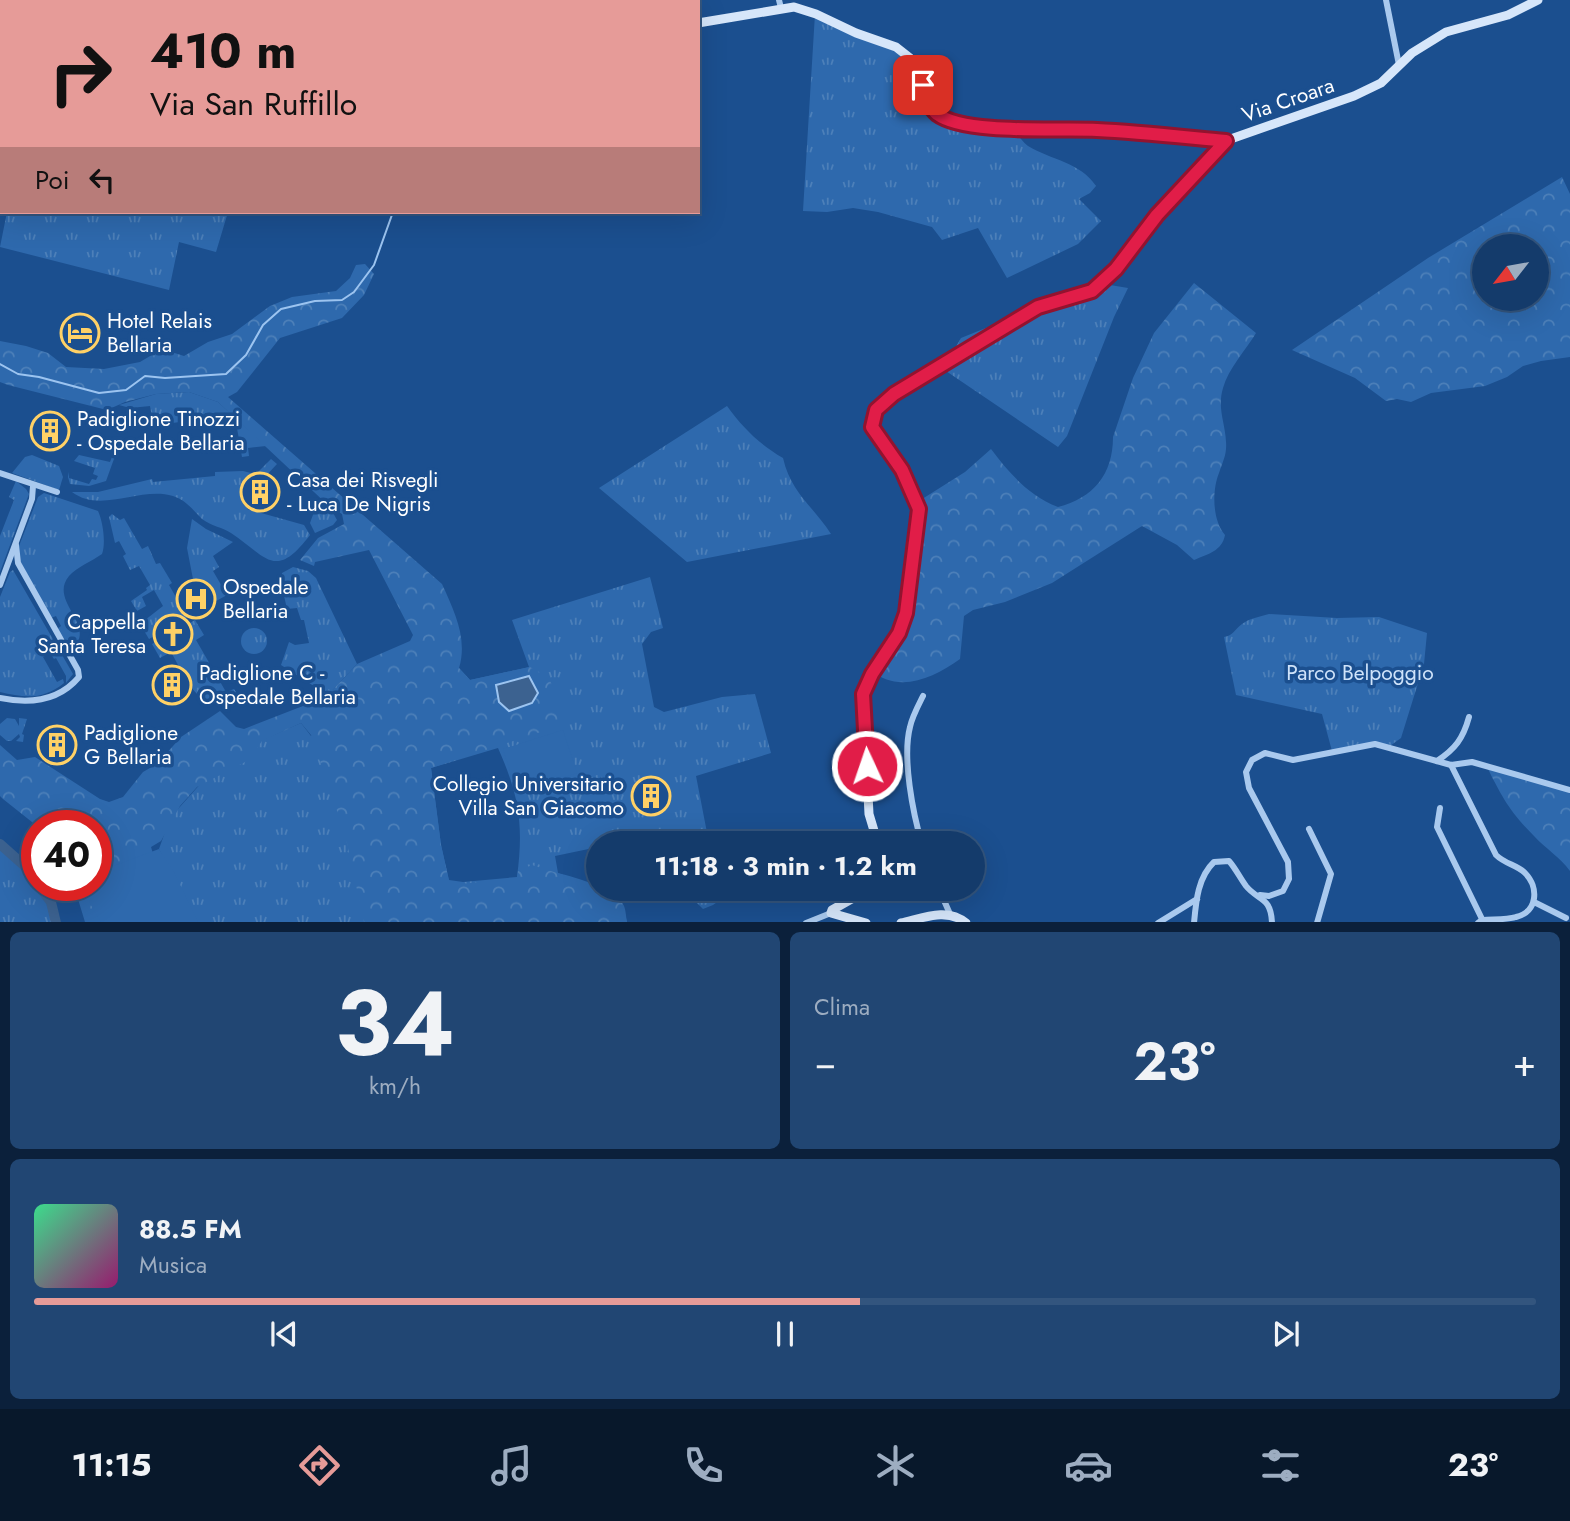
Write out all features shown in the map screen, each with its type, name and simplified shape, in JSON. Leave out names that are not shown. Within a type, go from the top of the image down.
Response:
[{"type":"street","points":[[1386,0],[1400,67]]},
{"type":"street","name":"Via Croara","points":[[700,23],[780,4],[816,14],[856,33],[895,47],[910,58],[920,72],[926,99],[937,114],[960,123],[993,129],[1098,130],[1226,141],[1354,96],[1381,83],[1412,53],[1446,32],[1508,15],[1538,0]]},
{"type":"street","points":[[874,831],[869,814],[863,694],[872,674],[899,633],[906,613],[919,509],[902,470],[872,427],[876,410],[894,394],[1038,307],[1092,291],[1116,269],[1157,215],[1226,141]]},
{"type":"street","points":[[0,473],[57,492]]},
{"type":"street","points":[[0,585],[32,499],[33,486]]},
{"type":"street","points":[[0,698],[28,702],[44,700],[60,692],[79,677],[78,670],[22,572],[16,555],[16,545]]},
{"type":"street","points":[[7,567],[12,566],[22,572]]},
{"type":"street","points":[[919,831],[912,803],[908,741],[910,726],[923,696]]},
{"type":"street","points":[[1437,761],[1455,749],[1464,734],[1469,717]]},
{"type":"street","points":[[1260,895],[1269,896],[1283,891],[1289,879],[1288,862],[1249,788],[1246,772],[1252,760],[1265,753],[1293,760],[1375,744],[1451,765],[1472,762],[1570,789]]},
{"type":"street","points":[[1440,808],[1437,827],[1481,921],[1517,917],[1527,912],[1536,893],[1531,881],[1522,871],[1504,863],[1496,855],[1451,765]]},
{"type":"street","points":[[1309,829],[1331,874],[1317,922]]},
{"type":"street","points":[[1194,922],[1204,872],[1214,862],[1229,861],[1247,887],[1266,901],[1272,922]]},
{"type":"street","points":[[1158,922],[1197,899]]},
{"type":"street","points":[[831,913],[832,909],[847,901]]},
{"type":"street","points":[[944,901],[950,914]]},
{"type":"street","points":[[1534,902],[1566,918]]},
{"type":"street","points":[[806,922],[831,913],[866,922]]},
{"type":"street","points":[[901,922],[950,914],[967,922]]},
{"type":"green space","points":[[815,14],[872,38],[899,53],[922,73],[936,103],[950,117],[1014,133],[1028,146],[1082,172],[1096,186],[1079,199],[1101,221],[1078,244],[1007,278],[978,228],[942,240],[932,227],[878,212],[853,208],[827,212],[803,211]]},
{"type":"green space","points":[[1562,177],[1570,194],[1570,357],[1523,366],[1507,377],[1485,386],[1431,393],[1411,402],[1397,399],[1386,401],[1355,378],[1292,350],[1428,258]]},
{"type":"green space","points":[[7,214],[227,214],[216,252],[179,242],[169,290],[0,247]]},
{"type":"green space","points":[[365,264],[374,274],[364,295],[342,318],[280,338],[237,392],[228,397],[442,584],[461,635],[459,668],[470,680],[530,667],[548,677],[571,722],[431,768],[441,845],[449,881],[460,884],[517,878],[518,871],[532,865],[586,882],[586,901],[620,901],[627,922],[364,922],[345,834],[311,735],[301,723],[262,741],[249,760],[197,787],[180,806],[161,841],[151,847],[154,857],[193,922],[85,922],[79,901],[112,901],[112,810],[21,810],[21,813],[0,796],[0,745],[17,760],[35,757],[100,799],[109,802],[123,797],[143,772],[157,764],[181,737],[220,711],[236,727],[244,729],[326,697],[357,664],[410,641],[413,635],[369,550],[315,562],[314,566],[300,560],[318,538],[344,524],[342,514],[330,507],[218,402],[189,392],[156,394],[107,410],[8,385],[0,382],[0,341],[48,353],[66,367],[104,369],[140,362],[162,349],[184,356],[208,342],[232,334],[270,306],[292,297],[336,291],[350,278],[356,265]]},
{"type":"green space","points":[[1098,283],[1128,288],[1067,436],[1058,447],[943,369],[961,338]]},
{"type":"green space","points":[[1194,283],[1256,333],[1225,381],[1221,395],[1226,450],[1214,496],[1218,521],[1225,535],[1221,545],[1194,560],[1177,545],[1142,526],[1052,583],[1005,602],[973,610],[964,616],[960,659],[938,672],[915,681],[904,682],[881,677],[870,669],[903,621],[919,501],[965,472],[991,449],[1020,483],[1058,507],[1091,491],[1099,483],[1109,463],[1113,437],[1133,378],[1154,333]]},
{"type":"green space","points":[[189,392],[218,402],[266,446],[248,448],[249,456],[242,457],[237,428],[230,428],[225,414],[205,413],[204,419],[164,424],[163,421],[153,422],[150,406],[130,408],[119,405],[156,394]]},
{"type":"green space","points":[[727,406],[752,435],[783,458],[791,481],[831,534],[687,562],[599,488]]},
{"type":"green space","points":[[117,444],[119,445],[106,481],[89,486],[70,484],[68,477],[69,472],[69,478],[89,484],[98,476],[93,474],[95,468],[74,461],[79,455],[110,462]]},
{"type":"green space","points":[[32,455],[59,466],[63,477],[59,490],[12,473],[25,457]]},
{"type":"green space","points":[[271,459],[277,464],[262,480],[251,501],[246,498],[247,509],[304,525],[310,535],[298,549],[279,561],[263,556],[231,533],[205,521],[186,503],[173,496],[147,494],[95,500],[72,492],[98,492],[152,479],[153,482],[215,476],[215,472],[258,472]]},
{"type":"green space","points":[[16,481],[29,494],[0,572],[0,536],[14,500],[9,497]]},
{"type":"green space","points":[[44,493],[98,511],[103,527],[102,554],[72,573],[64,585],[67,604],[80,631],[79,639],[73,648],[56,630],[61,626],[56,616],[51,618],[19,559],[19,546],[38,497]]},
{"type":"green space","points":[[332,511],[337,520],[333,525],[315,533],[310,523],[314,512]]},
{"type":"green space","points":[[112,514],[120,520],[124,518],[142,549],[148,546],[156,564],[160,563],[172,583],[169,585],[181,606],[185,604],[192,615],[149,639],[140,624],[163,606],[154,590],[142,597],[146,606],[137,611],[131,601],[150,585],[139,566],[130,570],[119,541],[115,543],[109,517]]},
{"type":"green space","points":[[192,519],[233,542],[213,556],[219,567],[213,571],[227,595],[198,611],[190,597],[202,589],[197,580],[193,579],[187,548]]},
{"type":"green space","points":[[293,567],[308,571],[316,578],[357,664],[328,695],[281,665],[289,642],[295,645],[309,643],[304,620],[301,620],[297,608],[287,609],[281,582],[282,573]]},
{"type":"green space","points":[[13,570],[73,674],[66,683],[66,676],[56,658],[50,653],[43,657],[57,682],[63,679],[64,683],[41,695],[18,696],[0,692],[0,597]]},
{"type":"green space","points":[[650,577],[663,628],[651,632],[642,644],[654,707],[664,712],[722,697],[755,694],[771,753],[696,776],[707,831],[586,831],[586,850],[555,856],[558,873],[586,882],[586,901],[621,901],[625,908],[627,922],[193,922],[159,849],[170,818],[203,781],[249,746],[301,723],[311,736],[459,668],[470,680],[529,667],[512,620]],"holes":[[[498,748],[511,781],[520,826],[517,877],[463,882],[449,880],[441,845],[431,768]]]},
{"type":"green space","name":"Parco Belpoggio","points":[[1269,614],[1337,618],[1379,617],[1427,633],[1424,664],[1401,738],[1390,746],[1332,751],[1322,714],[1236,695],[1224,637],[1232,634],[1248,620]]},
{"type":"green space","points":[[195,620],[204,635],[196,640],[226,692],[234,689],[237,694],[217,704],[202,699],[196,693],[171,652],[160,658],[152,644],[169,635],[173,641],[177,640],[179,637],[176,631]]},
{"type":"green space","points":[[254,628],[263,632],[267,641],[263,650],[254,654],[245,650],[241,641],[245,632]]},
{"type":"green space","points":[[7,718],[15,719],[19,726],[19,718],[27,719],[22,734],[23,742],[16,741],[20,737],[19,734],[11,741],[0,735],[0,724]]},
{"type":"green space","points":[[563,730],[577,773],[517,793],[503,749]]},
{"type":"green space","points":[[1487,767],[1570,789],[1570,871],[1513,812]]},
{"type":"green space","points":[[0,844],[21,862],[21,901],[50,901],[56,922],[0,922]]},
{"type":"green space","points":[[159,849],[174,872],[198,922],[101,922],[89,902],[112,901],[112,866]]},
{"type":"green space","points":[[695,901],[719,901],[713,905],[703,909]]},
{"type":"shaded area","points":[[529,676],[538,693],[532,703],[509,711],[499,702],[496,685]]},
{"type":"waterway","points":[[0,364],[18,374],[99,393],[126,390],[145,376],[165,378],[226,374],[246,355],[263,325],[281,309],[315,301],[342,300],[354,292],[374,265],[392,214]]},
{"type":"waterway","points":[[0,844],[21,863]]},
{"type":"waterway","points":[[50,901],[56,922]]},
{"type":"place","name":"Hotel Relais Bellaria","points":[[80,333]]},
{"type":"place","name":"Padiglione Tinozzi - Ospedale Bellaria","points":[[50,431]]},
{"type":"place","name":"Casa dei Risvegli - Luca De Nigris","points":[[260,492]]},
{"type":"place","name":"Ospedale Bellaria","points":[[196,599]]},
{"type":"place","name":"Cappella Santa Teresa","points":[[173,634]]},
{"type":"place","name":"Padiglione C - Ospedale Bellaria","points":[[172,685]]},
{"type":"place","name":"Padiglione G Bellaria","points":[[57,745]]},
{"type":"place","name":"Collegio Universitario Villa San Giacomo","points":[[651,796]]},
{"type":"route","points":[[867,766],[863,694],[872,674],[899,633],[906,613],[919,509],[902,470],[872,427],[876,410],[894,394],[1038,307],[1092,291],[1116,269],[1157,215],[1226,141],[1098,130],[993,129],[960,123],[937,114],[926,99],[923,85]]}]
